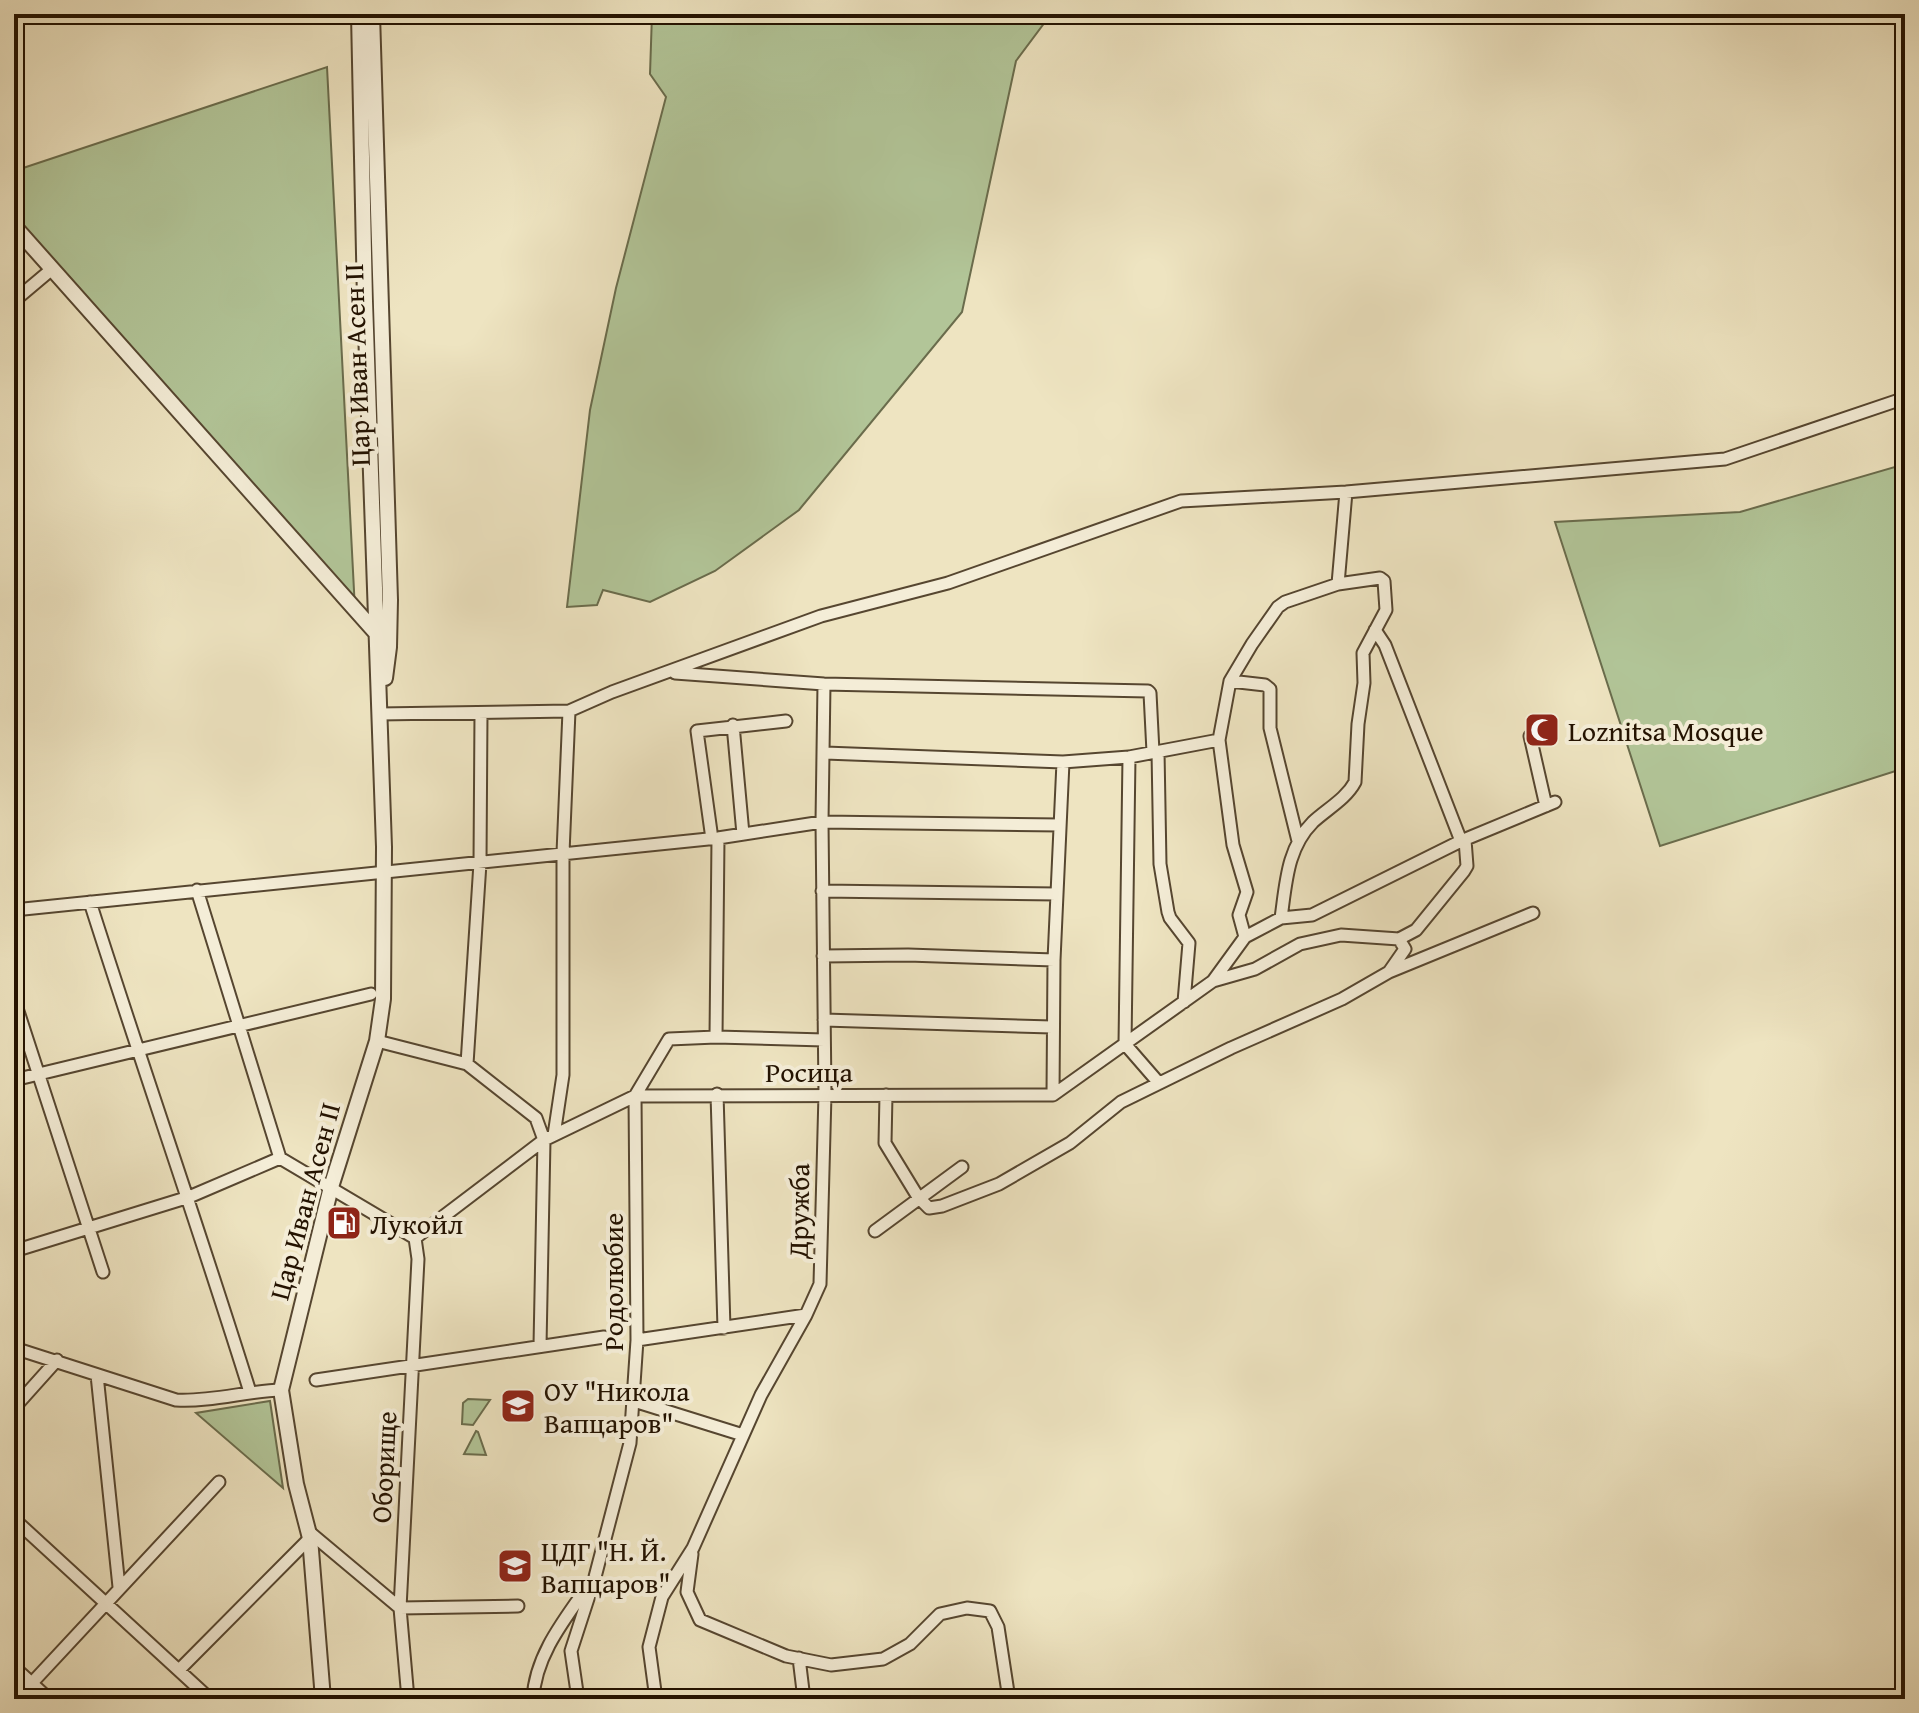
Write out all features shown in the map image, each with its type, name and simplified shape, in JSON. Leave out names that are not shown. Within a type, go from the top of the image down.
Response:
[{"type":"street","name":"Цар Иван Асен II","points":[[323,1699],[309,1535],[296,1484],[281,1390],[331,1187],[377,1041],[383,999],[384,871],[359,14]]},
{"type":"street","name":"Цар Иван Асен II","points":[[372,14],[390,584],[389,647],[379,714]]},
{"type":"street","points":[[14,226],[389,647]]},
{"type":"street","points":[[14,301],[52,269]]},
{"type":"street","points":[[379,714],[569,711],[612,692],[821,616],[948,583],[1181,501],[1346,492],[1725,459],[1905,398]]},
{"type":"street","points":[[1338,584],[1346,492]]},
{"type":"street","points":[[1245,937],[1239,915],[1247,892],[1233,845],[1219,740],[1230,681],[1278,607],[1338,584],[1380,578],[1384,581],[1387,606],[1363,653],[1364,683],[1355,782],[1298,841],[1289,864],[1281,918]]},
{"type":"street","points":[[1375,630],[1385,645],[1463,841],[1467,866],[1402,944],[1389,972]]},
{"type":"street","points":[[671,673],[824,684],[1148,691],[1156,751],[1162,876],[1170,918],[1189,943],[1184,1002]]},
{"type":"street","points":[[1230,681],[1265,685],[1270,689],[1270,728],[1298,841]]},
{"type":"street","name":"Дружба","points":[[656,1699],[649,1647],[662,1597],[693,1548],[761,1395],[820,1284],[825,1094],[822,891],[824,684]]},
{"type":"street","points":[[540,1346],[549,1137],[563,1075],[563,853],[569,711]]},
{"type":"street","points":[[467,1064],[480,863],[481,713]]},
{"type":"street","points":[[716,1037],[715,838],[697,731],[786,721]]},
{"type":"street","points":[[733,725],[743,834]]},
{"type":"street","points":[[1053,1095],[1213,981],[1245,937],[1281,918],[1312,915],[1463,841],[1551,804],[1530,736]]},
{"type":"street","points":[[825,753],[1063,762],[1129,757],[1219,740]]},
{"type":"street","points":[[1129,757],[1125,1044],[1158,1082]]},
{"type":"street","points":[[1053,1095],[1054,960],[1063,762]]},
{"type":"street","points":[[14,910],[715,838],[822,822],[1060,825]]},
{"type":"street","points":[[197,890],[280,1158],[415,1238]]},
{"type":"street","points":[[822,891],[1057,894]]},
{"type":"street","points":[[90,902],[137,1052],[189,1197],[250,1392]]},
{"type":"street","points":[[886,1095],[885,1143],[918,1197],[929,1208],[942,1206],[999,1184],[1070,1143],[1121,1102],[1158,1082],[1342,999],[1389,972],[1533,913]]},
{"type":"street","points":[[1213,981],[1255,969],[1300,944],[1341,935],[1402,944],[1422,959]]},
{"type":"street","points":[[823,956],[908,955],[1054,960]]},
{"type":"street","points":[[14,1080],[371,994]]},
{"type":"street","points":[[14,999],[103,1272]]},
{"type":"street","points":[[824,1020],[1052,1027]]},
{"type":"street","points":[[635,1096],[669,1039],[824,1040]]},
{"type":"street","points":[[377,1041],[467,1064],[536,1118],[549,1137]]},
{"type":"street","points":[[717,1094],[724,1328]]},
{"type":"street","name":"Росица","points":[[415,1238],[549,1137],[635,1096],[1053,1095]]},
{"type":"street","name":"Родолюбие","points":[[578,1699],[571,1651],[595,1577],[630,1443],[634,1401],[637,1340],[635,1096]]},
{"type":"street","points":[[14,1251],[189,1197],[280,1158]]},
{"type":"street","points":[[875,1231],[962,1167]]},
{"type":"street","name":"Оборище","points":[[408,1699],[400,1608],[418,1259],[415,1238]]},
{"type":"street","points":[[637,1340],[806,1315]]},
{"type":"street","points":[[316,1380],[604,1337]]},
{"type":"street","points":[[14,1348],[176,1400],[204,1401],[250,1392],[281,1390]]},
{"type":"street","points":[[14,1408],[57,1360]]},
{"type":"street","points":[[97,1375],[119,1587]]},
{"type":"street","points":[[634,1401],[743,1435]]},
{"type":"street","points":[[17,1699],[219,1482]]},
{"type":"street","points":[[14,1519],[210,1699]]},
{"type":"street","points":[[179,1670],[309,1535],[400,1608],[518,1606]]},
{"type":"street","points":[[693,1548],[687,1592],[700,1620],[786,1656],[831,1665],[883,1659],[910,1644],[940,1614],[967,1608],[990,1611],[998,1627],[1009,1699]]},
{"type":"street","points":[[533,1699],[542,1658],[561,1623],[595,1577]]},
{"type":"street","points":[[799,1658],[804,1699]]},
{"type":"street","points":[[14,1667],[49,1699]]},
{"type":"green space","points":[[652,14],[1051,14],[1016,61],[962,312],[799,510],[715,571],[650,602],[603,590],[597,605],[567,607],[590,410],[616,288],[666,97],[650,74]]},
{"type":"green space","points":[[327,67],[355,610],[14,215],[14,171]]},
{"type":"green space","points":[[1905,464],[1905,768],[1660,846],[1555,522],[1740,512]]},
{"type":"green space","points":[[468,1399],[490,1400],[473,1425],[462,1424],[463,1403]]},
{"type":"green space","points":[[270,1401],[283,1488],[196,1413]]},
{"type":"green space","points":[[478,1432],[486,1455],[464,1454]]},
{"type":"place","name":"Loznitsa Mosque","points":[[1542,730]]},
{"type":"place","name":"Лукойл","points":[[344,1223]]},
{"type":"place","name":"ОУ \"Никола Вапцаров\"","points":[[518,1406]]},
{"type":"place","name":"ЦДГ \"Н. Й. Вапцаров\"","points":[[515,1566]]}]
